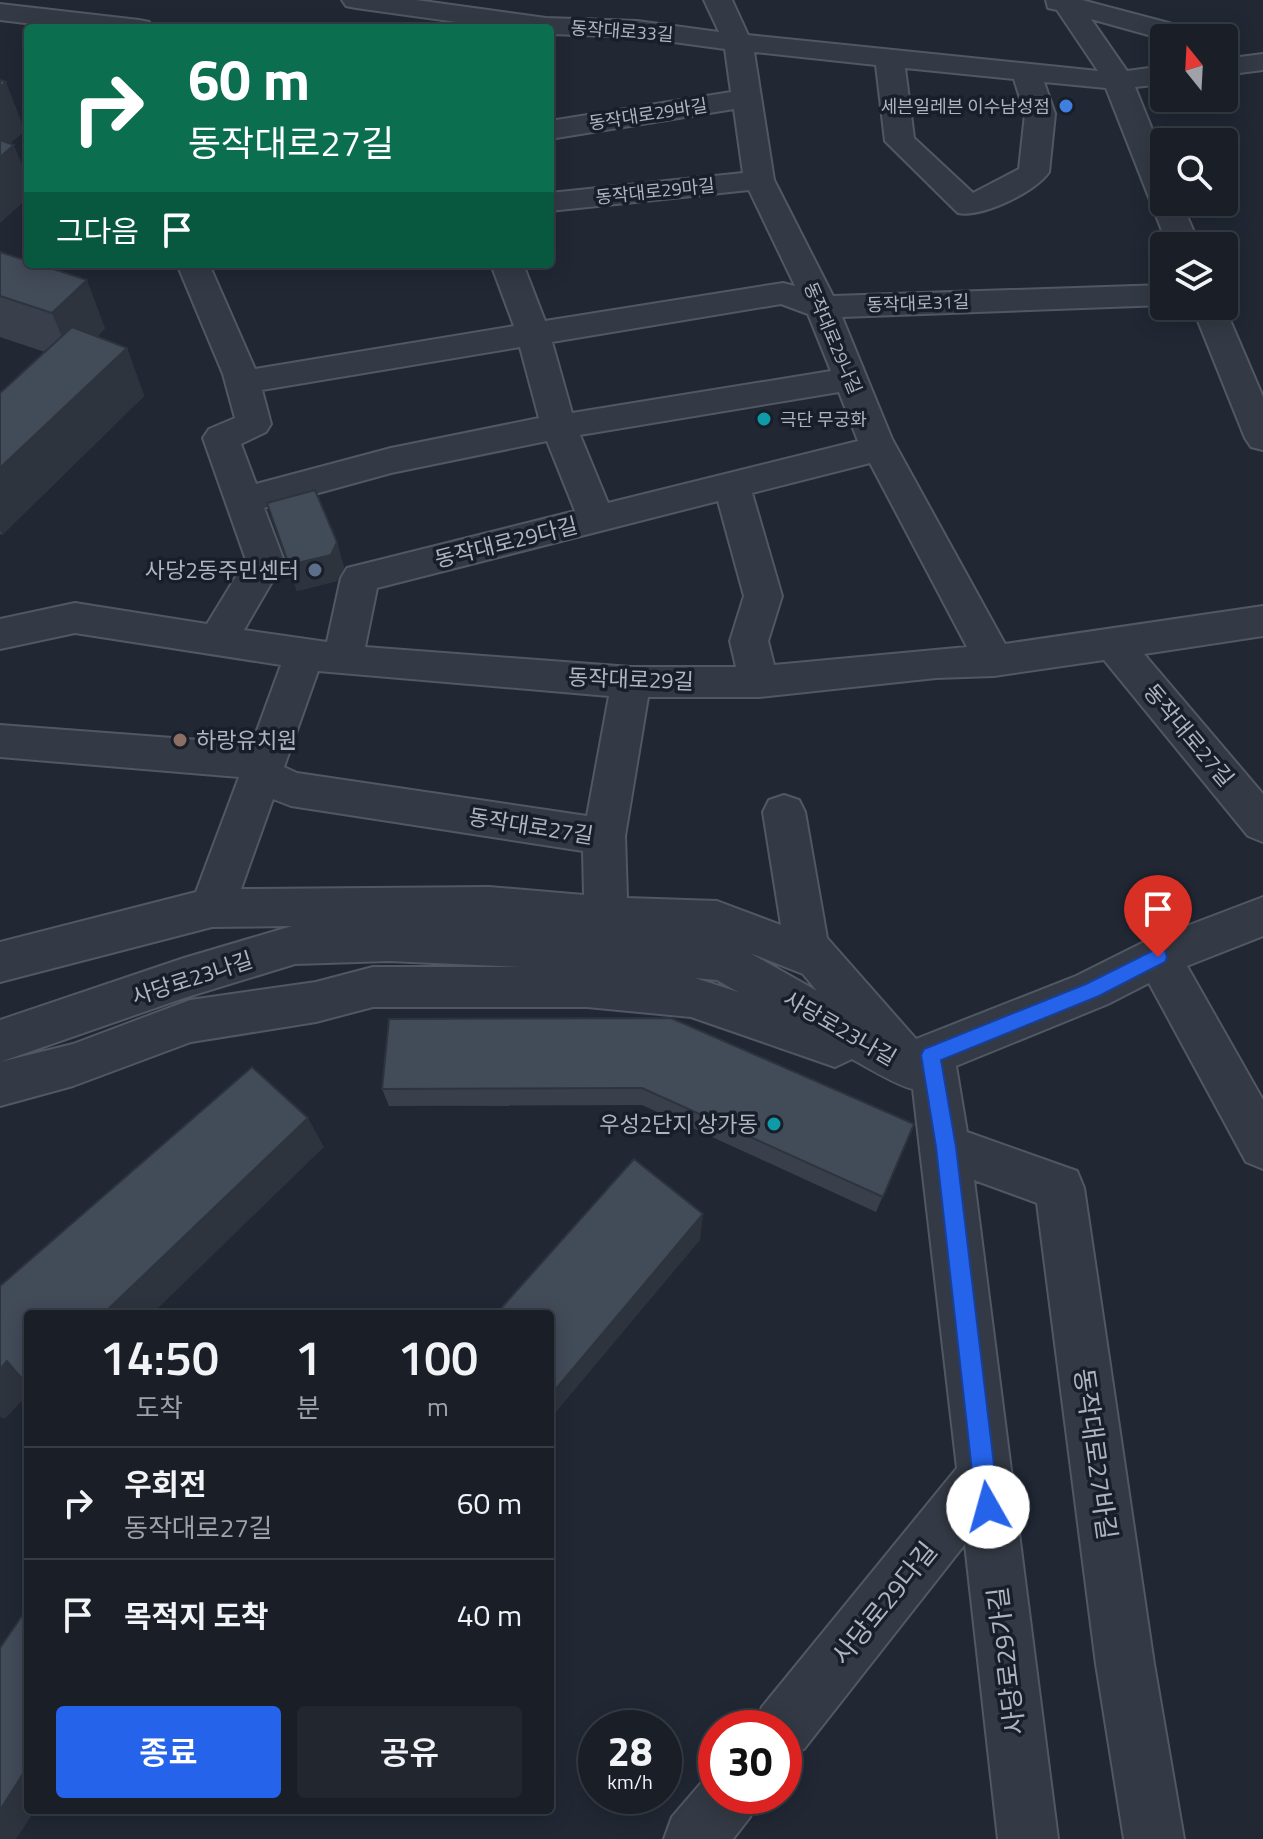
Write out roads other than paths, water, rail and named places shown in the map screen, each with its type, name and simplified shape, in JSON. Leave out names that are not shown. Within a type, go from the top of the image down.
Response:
[{"type":"street","name":"동작대로33길","points":[[356,0],[380,16],[513,24]]},
{"type":"street","name":"동작대로29나길","points":[[718,0],[738,42],[759,180],[822,307],[880,448],[994,661]]},
{"type":"street","points":[[1062,2],[1150,26]]},
{"type":"street","points":[[1062,2],[1117,81],[1150,163]]},
{"type":"street","points":[[0,12],[104,24]]},
{"type":"street","name":"동작대로33길","points":[[554,26],[637,29],[1117,81],[1150,77]]},
{"type":"street","points":[[889,57],[900,141],[969,206],[1018,184],[1034,172],[1040,114],[1026,71]]},
{"type":"street","points":[[1238,65],[1263,62]]},
{"type":"street","name":"동작대로29바길","points":[[554,129],[747,98]]},
{"type":"street","name":"동작대로29마길","points":[[554,202],[759,180]]},
{"type":"street","points":[[195,268],[242,382],[254,424],[221,438],[265,561],[217,641]]},
{"type":"street","points":[[508,268],[533,334],[559,428],[596,519]]},
{"type":"street","name":"동작대로31길","points":[[242,382],[783,293],[822,307],[1150,295]]},
{"type":"street","points":[[1214,320],[1263,438]]},
{"type":"street","points":[[243,501],[317,477],[559,428],[851,379]]},
{"type":"street","name":"동작대로29다길","points":[[324,657],[360,578],[880,448]]},
{"type":"street","points":[[732,485],[763,596],[749,641],[759,682]]},
{"type":"street","name":"동작대로29길","points":[[0,634],[75,618],[324,657],[631,682],[759,682],[936,663],[994,661],[1260,625]]},
{"type":"street","name":"동작대로27길","points":[[1115,646],[1263,824]]},
{"type":"street","points":[[212,908],[262,775],[324,657]]},
{"type":"street","points":[[604,836],[631,682]]},
{"type":"street","name":"동작대로27길","points":[[0,741],[253,761],[262,775],[291,789],[604,836],[606,916]]},
{"type":"street","points":[[784,812],[806,946],[921,1062],[1092,990],[1158,957],[1263,916]]},
{"type":"street","points":[[0,962],[38,955],[157,918],[212,908],[489,906],[606,916],[717,920],[819,960]]},
{"type":"street","name":"사당로23나길","points":[[0,1041],[184,978],[295,945],[389,942],[611,951],[724,961],[921,1062]]},
{"type":"street","points":[[1158,957],[1263,1146]]},
{"type":"street","name":"사당로23나길","points":[[0,1084],[73,1065],[190,1021],[316,1002],[373,987],[587,987],[691,997],[814,1040],[921,1062]]},
{"type":"street","points":[[68,1019],[73,1065]]},
{"type":"street","name":"사당로29가길","points":[[921,1062],[946,1147],[1028,1839]]},
{"type":"street","name":"동작대로27바길","points":[[946,1147],[1060,1188],[1127,1678],[1154,1839]]},
{"type":"street","name":"사당로29다길","points":[[797,1710],[984,1477]]},
{"type":"place","name":"세븐일레븐 이수남성점","points":[[1066,106]]},
{"type":"place","name":"극단 무궁화","points":[[764,419]]},
{"type":"place","name":"사당2동주민센터","points":[[315,570]]},
{"type":"place","name":"하랑유치원","points":[[180,740]]},
{"type":"place","name":"우성2단지 상가동","points":[[774,1124]]}]
